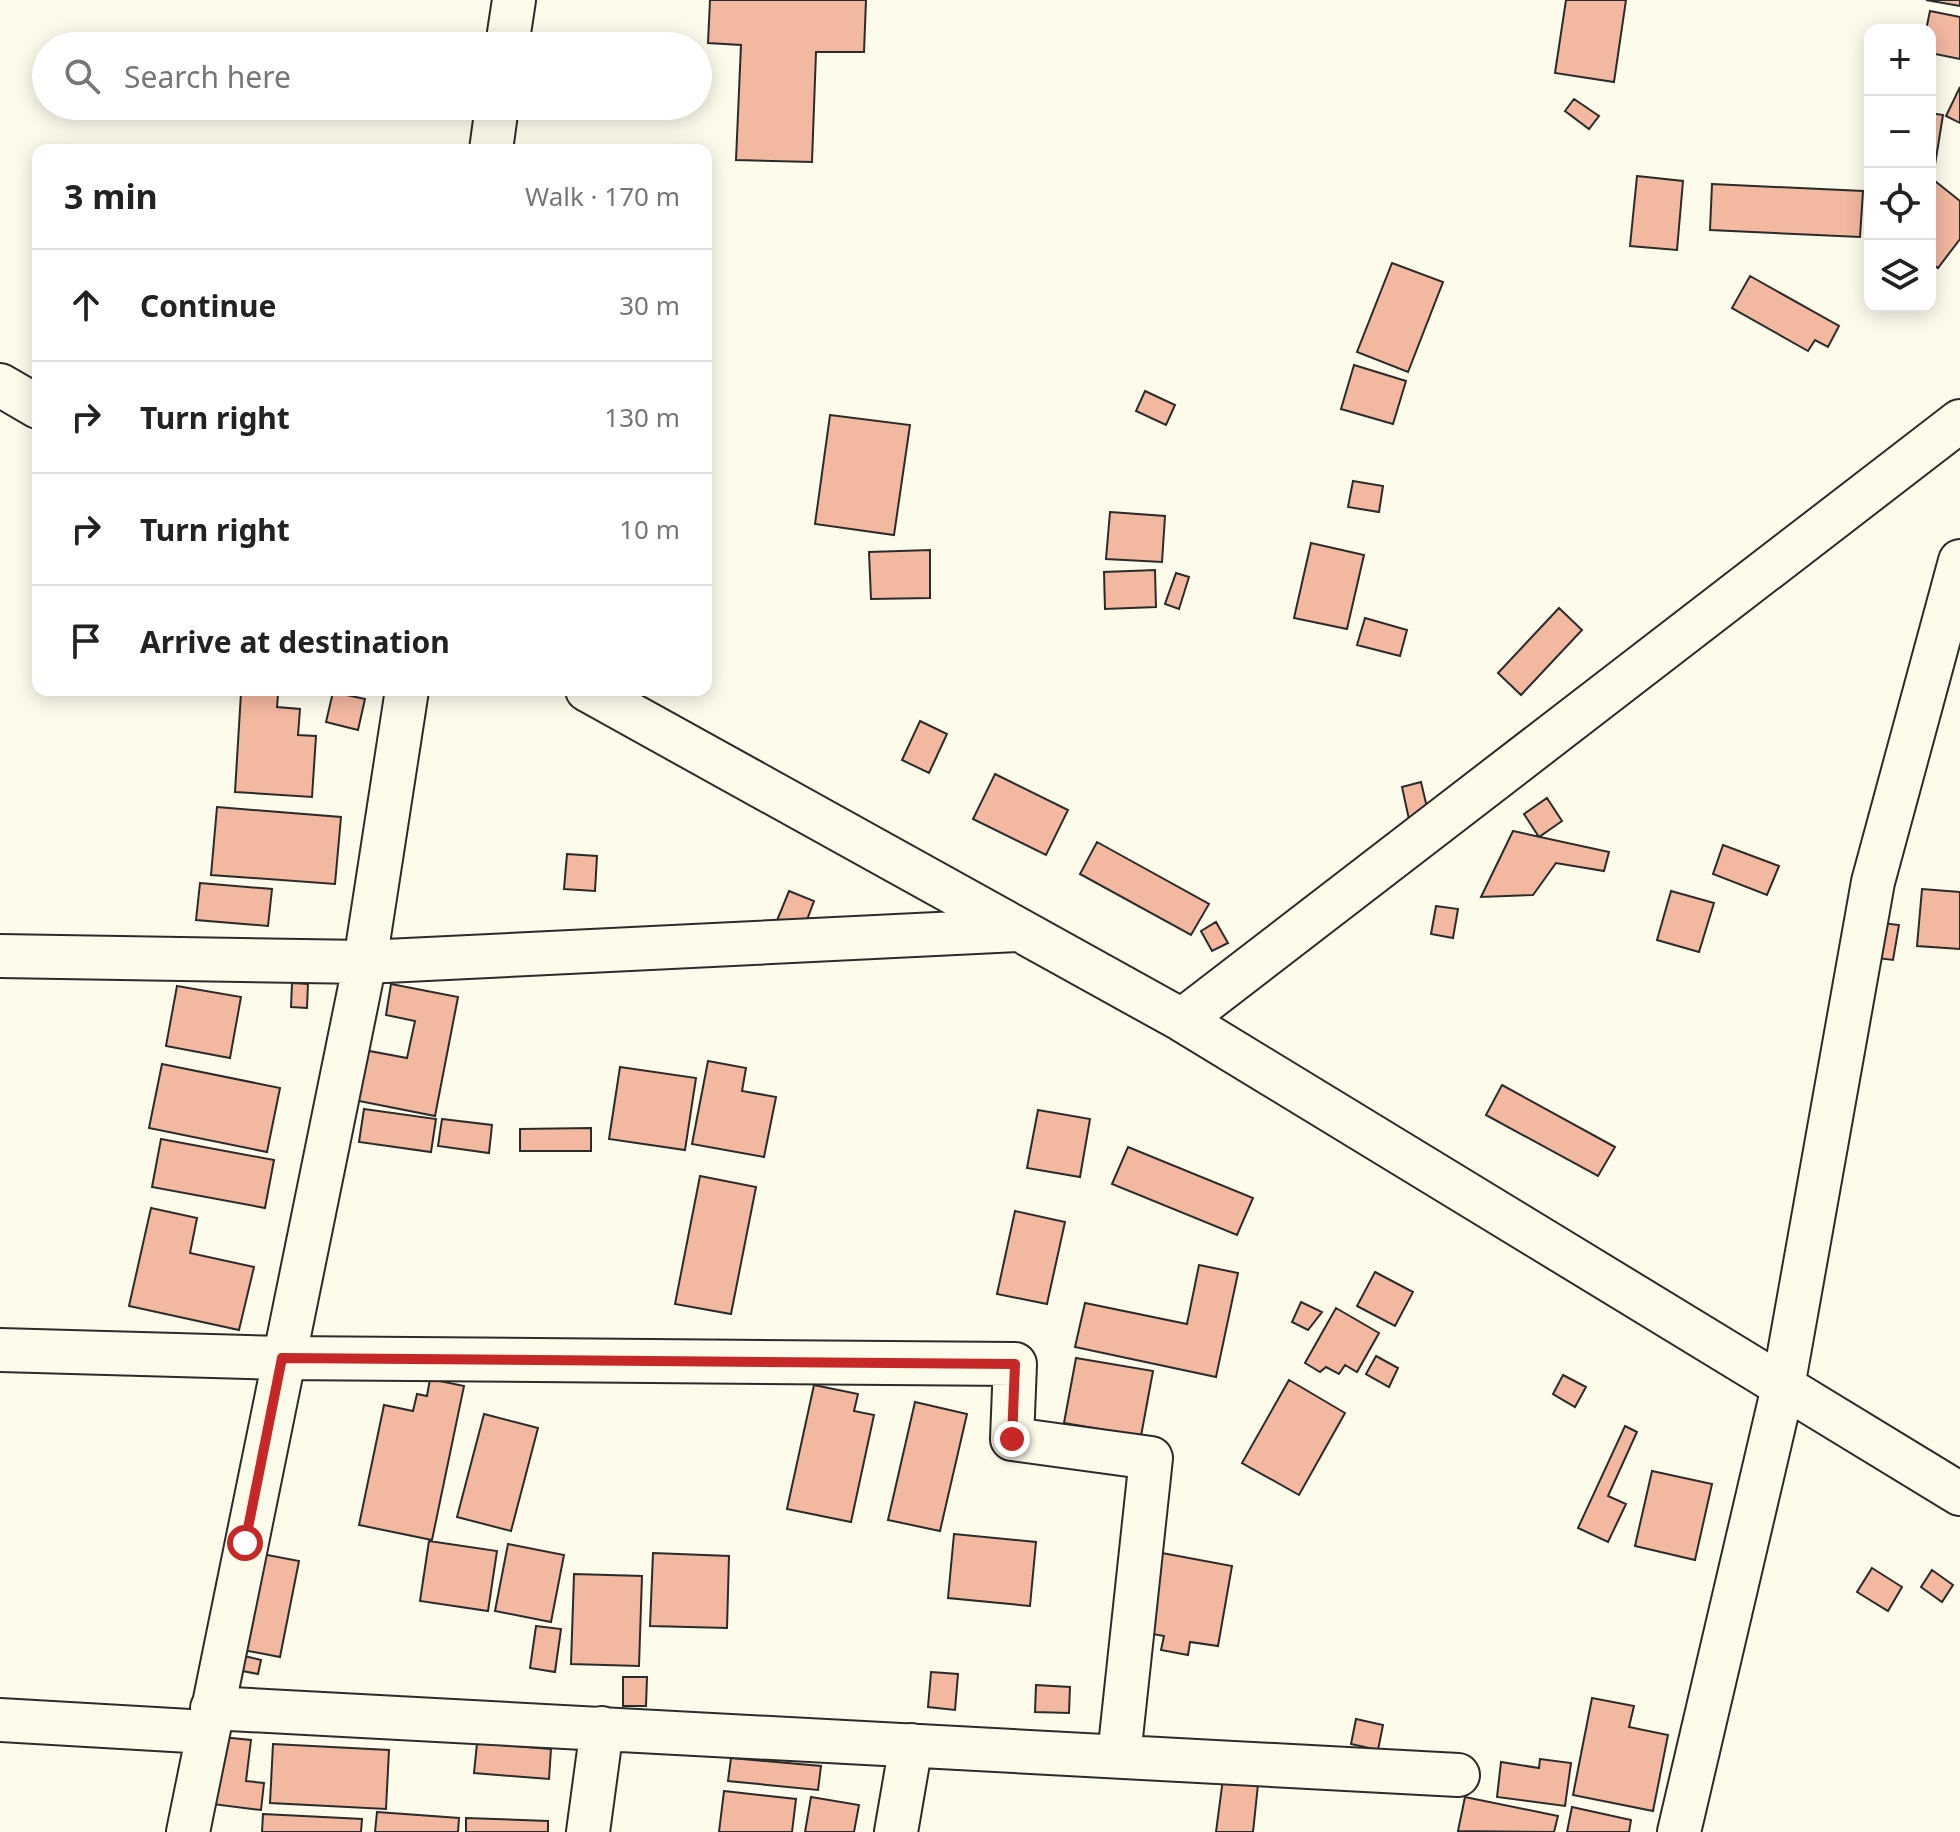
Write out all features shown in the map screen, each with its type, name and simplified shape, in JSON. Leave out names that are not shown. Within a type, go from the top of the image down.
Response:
[{"type":"street","points":[[509,32],[514,0]]},
{"type":"street","points":[[492,144],[495,120]]},
{"type":"street","points":[[0,385],[32,404]]},
{"type":"street","points":[[1182,1020],[1960,421]]},
{"type":"street","points":[[1679,1832],[1783,1387],[1873,882],[1960,561]]},
{"type":"street","points":[[188,1832],[365,962],[406,696]]},
{"type":"street","points":[[598,696],[1182,1020],[1960,1494]]},
{"type":"street","points":[[0,956],[365,962],[1019,930]]},
{"type":"street","points":[[0,1350],[282,1358],[1015,1364],[1012,1439],[1151,1458],[1119,1756]]},
{"type":"street","points":[[0,1720],[210,1720],[602,1728],[1458,1775]]},
{"type":"street","points":[[588,1832],[602,1728]]},
{"type":"street","points":[[896,1832],[911,1745]]},
{"type":"building","points":[[710,0],[866,0],[864,52],[816,52],[812,162],[736,160],[741,45],[712,43],[712,32],[709,32]]},
{"type":"building","points":[[1566,0],[1626,0],[1614,82],[1555,73]]},
{"type":"building","points":[[1926,0],[1960,0],[1960,6]]},
{"type":"building","points":[[1930,11],[1960,17],[1960,59],[1936,54],[1936,24],[1927,24]]},
{"type":"building","points":[[1960,87],[1960,123],[1946,116]]},
{"type":"building","points":[[1574,99],[1599,116],[1589,129],[1565,111]]},
{"type":"building","points":[[1936,114],[1943,115],[1936,159]]},
{"type":"building","points":[[1637,176],[1683,181],[1677,250],[1630,246]]},
{"type":"building","points":[[1936,182],[1960,201],[1960,239],[1938,268]]},
{"type":"building","points":[[1712,184],[1863,191],[1860,237],[1710,230]]},
{"type":"building","points":[[1392,263],[1443,282],[1408,372],[1357,352]]},
{"type":"building","points":[[1750,276],[1839,326],[1828,347],[1815,340],[1808,351],[1732,308]]},
{"type":"building","points":[[1354,365],[1406,381],[1393,424],[1341,409]]},
{"type":"building","points":[[1145,391],[1175,405],[1166,425],[1136,411]]},
{"type":"building","points":[[830,415],[910,425],[894,535],[815,524]]},
{"type":"building","points":[[1353,481],[1383,486],[1379,512],[1348,507]]},
{"type":"building","points":[[1110,512],[1165,516],[1162,562],[1106,559]]},
{"type":"building","points":[[1311,543],[1364,555],[1347,629],[1294,618]]},
{"type":"building","points":[[930,550],[930,598],[871,599],[869,552]]},
{"type":"building","points":[[1155,570],[1156,607],[1105,609],[1104,572]]},
{"type":"building","points":[[1176,573],[1189,577],[1179,609],[1165,604]]},
{"type":"building","points":[[1559,608],[1582,630],[1521,695],[1498,673]]},
{"type":"building","points":[[1365,618],[1407,630],[1400,656],[1357,645]]},
{"type":"building","points":[[241,696],[278,696],[277,707],[300,709],[298,735],[316,736],[312,797],[235,792]]},
{"type":"building","points":[[332,696],[365,699],[358,730],[326,722]]},
{"type":"building","points":[[920,721],[947,734],[929,773],[902,760]]},
{"type":"building","points":[[995,774],[1068,810],[1046,855],[973,819]]},
{"type":"building","points":[[1421,782],[1430,820],[1410,824],[1402,787]]},
{"type":"building","points":[[1547,798],[1562,821],[1539,837],[1524,814]]},
{"type":"building","points":[[217,807],[341,817],[335,884],[211,875]]},
{"type":"building","points":[[1513,831],[1609,852],[1604,871],[1556,863],[1533,895],[1481,897]]},
{"type":"building","points":[[1097,842],[1209,904],[1191,935],[1080,874]]},
{"type":"building","points":[[1723,845],[1779,866],[1767,895],[1713,874]]},
{"type":"building","points":[[567,854],[597,856],[595,891],[564,889]]},
{"type":"building","points":[[200,883],[272,889],[268,926],[196,920]]},
{"type":"building","points":[[1922,889],[1960,892],[1960,949],[1917,946]]},
{"type":"building","points":[[789,891],[814,901],[802,933],[776,923]]},
{"type":"building","points":[[1671,891],[1714,903],[1699,952],[1657,940]]},
{"type":"building","points":[[1436,906],[1458,909],[1453,938],[1431,934]]},
{"type":"building","points":[[1216,922],[1228,943],[1212,951],[1201,931]]},
{"type":"building","points":[[1882,923],[1899,925],[1893,960],[1877,958]]},
{"type":"building","points":[[292,983],[308,984],[307,1008],[291,1007]]},
{"type":"building","points":[[391,984],[458,997],[435,1116],[354,1100],[364,1050],[407,1058],[415,1021],[386,1015]]},
{"type":"building","points":[[177,986],[241,997],[230,1058],[166,1046]]},
{"type":"building","points":[[708,1061],[746,1068],[742,1091],[776,1097],[764,1157],[692,1144]]},
{"type":"building","points":[[162,1064],[280,1088],[267,1152],[149,1128]]},
{"type":"building","points":[[620,1067],[696,1078],[685,1150],[609,1139]]},
{"type":"building","points":[[1502,1085],[1615,1147],[1598,1176],[1486,1115]]},
{"type":"building","points":[[364,1109],[436,1119],[431,1152],[359,1142]]},
{"type":"building","points":[[1038,1110],[1090,1119],[1080,1177],[1027,1168]]},
{"type":"building","points":[[442,1119],[492,1125],[489,1153],[438,1146]]},
{"type":"building","points":[[591,1128],[591,1151],[520,1151],[520,1129]]},
{"type":"building","points":[[161,1139],[274,1160],[265,1208],[152,1187]]},
{"type":"building","points":[[1128,1147],[1253,1198],[1237,1235],[1112,1184]]},
{"type":"building","points":[[700,1176],[756,1187],[731,1314],[675,1304]]},
{"type":"building","points":[[151,1208],[197,1218],[190,1253],[254,1267],[239,1330],[129,1306]]},
{"type":"building","points":[[1015,1211],[1065,1222],[1047,1304],[997,1294]]},
{"type":"building","points":[[1199,1265],[1238,1273],[1216,1377],[1075,1347],[1085,1303],[1187,1324]]},
{"type":"building","points":[[1375,1272],[1413,1292],[1395,1326],[1357,1306]]},
{"type":"building","points":[[1301,1302],[1322,1312],[1308,1330],[1292,1322]]},
{"type":"building","points":[[1336,1308],[1379,1333],[1357,1372],[1345,1365],[1339,1374],[1326,1367],[1320,1372],[1305,1363]]},
{"type":"building","points":[[1376,1356],[1398,1368],[1389,1387],[1366,1374]]},
{"type":"building","points":[[1076,1358],[1153,1371],[1141,1436],[1064,1423]]},
{"type":"building","points":[[1563,1375],[1586,1387],[1575,1407],[1553,1394]]},
{"type":"building","points":[[430,1379],[464,1386],[432,1540],[359,1525],[384,1405],[413,1411],[417,1394],[427,1396]]},
{"type":"building","points":[[1289,1380],[1345,1413],[1299,1495],[1242,1463]]},
{"type":"building","points":[[814,1385],[858,1394],[854,1411],[874,1415],[851,1522],[787,1509]]},
{"type":"building","points":[[915,1402],[967,1414],[940,1531],[888,1520]]},
{"type":"building","points":[[484,1414],[538,1428],[511,1531],[457,1517]]},
{"type":"building","points":[[1625,1426],[1637,1432],[1608,1496],[1626,1504],[1608,1542],[1578,1528]]},
{"type":"building","points":[[1652,1471],[1712,1484],[1695,1560],[1635,1546]]},
{"type":"building","points":[[954,1534],[1036,1542],[1030,1606],[948,1598]]},
{"type":"building","points":[[429,1541],[497,1551],[488,1611],[420,1601]]},
{"type":"building","points":[[508,1544],[564,1555],[551,1622],[495,1611]]},
{"type":"building","points":[[653,1553],[729,1556],[727,1628],[650,1626]]},
{"type":"building","points":[[1162,1553],[1232,1566],[1218,1646],[1190,1642],[1188,1655],[1161,1650],[1164,1636],[1147,1633]]},
{"type":"building","points":[[262,1554],[299,1561],[280,1657],[243,1650]]},
{"type":"building","points":[[1872,1568],[1902,1587],[1888,1611],[1857,1592]]},
{"type":"building","points":[[1932,1570],[1953,1585],[1942,1602],[1921,1587]]},
{"type":"building","points":[[574,1574],[642,1576],[639,1666],[571,1664]]},
{"type":"building","points":[[536,1626],[561,1629],[555,1672],[530,1668]]},
{"type":"building","points":[[240,1655],[261,1660],[258,1674],[237,1670]]},
{"type":"building","points":[[931,1672],[958,1674],[955,1710],[928,1707]]},
{"type":"building","points":[[623,1677],[647,1677],[646,1706],[623,1706]]},
{"type":"building","points":[[1036,1685],[1070,1687],[1069,1713],[1035,1712]]},
{"type":"building","points":[[1592,1698],[1634,1706],[1629,1727],[1668,1735],[1653,1811],[1573,1795]]},
{"type":"building","points":[[1356,1719],[1383,1725],[1378,1750],[1351,1744]]},
{"type":"building","points":[[221,1737],[251,1740],[246,1781],[264,1783],[261,1810],[212,1804]]},
{"type":"building","points":[[477,1743],[551,1749],[549,1779],[474,1773]]},
{"type":"building","points":[[273,1744],[389,1750],[386,1809],[270,1803]]},
{"type":"building","points":[[731,1758],[821,1766],[818,1790],[728,1781]]},
{"type":"building","points":[[1540,1759],[1571,1763],[1565,1806],[1497,1797],[1501,1762],[1539,1768]]},
{"type":"building","points":[[1224,1771],[1259,1775],[1253,1832],[1216,1832]]},
{"type":"building","points":[[724,1791],[796,1799],[792,1832],[719,1832]]},
{"type":"building","points":[[811,1797],[859,1805],[854,1832],[805,1832]]},
{"type":"building","points":[[1465,1797],[1558,1816],[1554,1832],[1458,1831]]},
{"type":"building","points":[[1572,1807],[1631,1820],[1629,1832],[1567,1832]]},
{"type":"building","points":[[377,1812],[459,1818],[458,1832],[375,1832]]},
{"type":"building","points":[[263,1814],[362,1819],[361,1832],[262,1832]]},
{"type":"building","points":[[466,1818],[548,1821],[548,1832],[466,1832]]},
{"type":"route","points":[[245,1543],[282,1358],[1015,1364],[1012,1439]]}]
